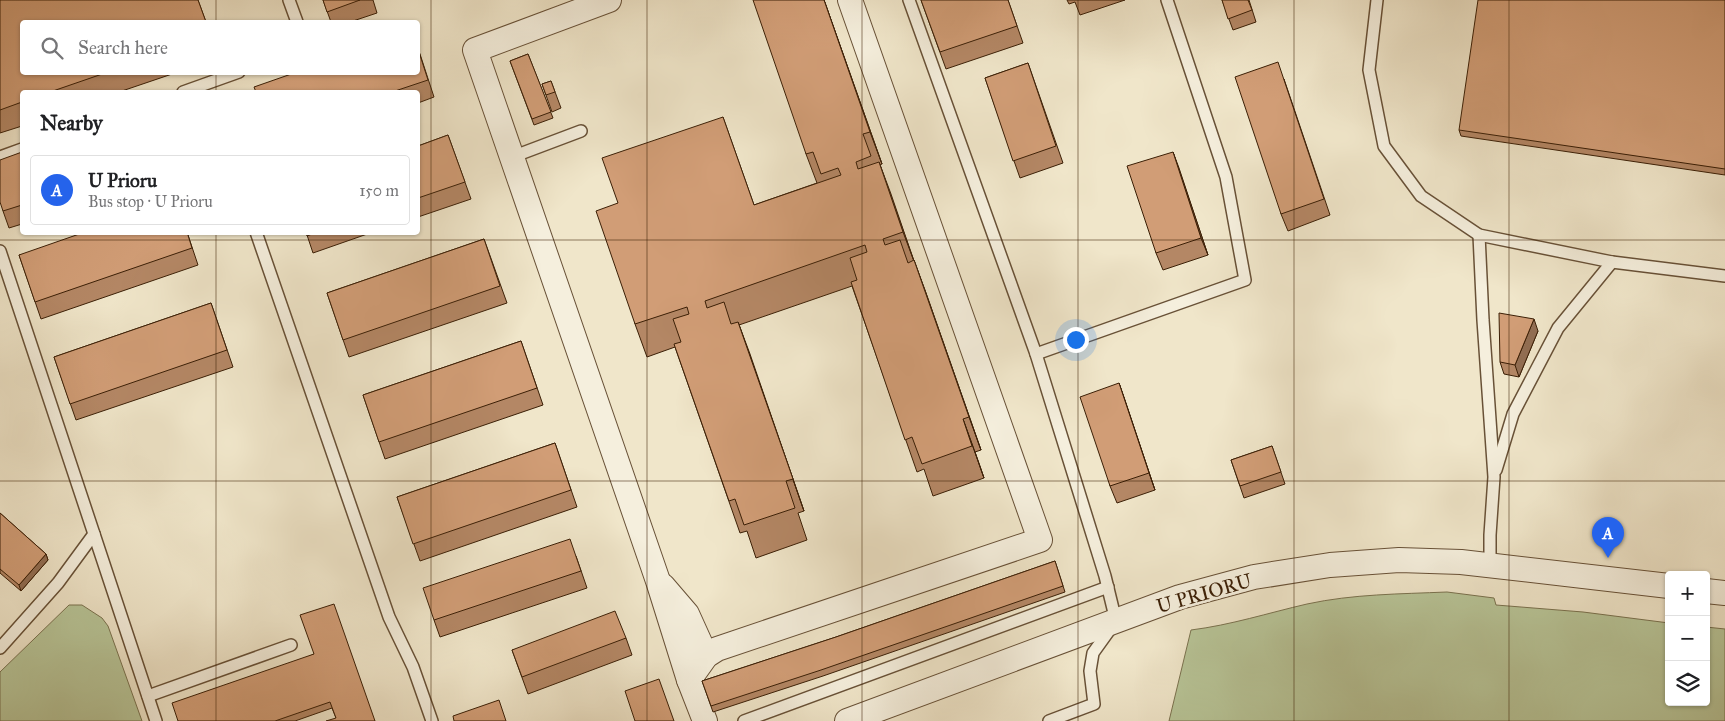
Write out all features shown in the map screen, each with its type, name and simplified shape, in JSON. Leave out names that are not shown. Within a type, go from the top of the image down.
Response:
[{"type":"street","points":[[609,0],[475,50],[658,581],[689,680],[705,721]]},
{"type":"street","points":[[689,680],[706,656],[717,649],[1040,540],[850,0]]},
{"type":"street","name":"U PRIORU","points":[[847,721],[1180,598],[1254,578],[1330,565],[1399,560],[1461,562],[1665,586]]},
{"type":"street","points":[[658,581],[688,614],[706,656]]},
{"type":"street","points":[[1710,591],[1725,593]]},
{"type":"lane","points":[[289,0],[296,20]]},
{"type":"lane","points":[[909,0],[1036,354],[1108,587],[1116,621],[1093,653],[1090,671],[1094,704],[1049,721]]},
{"type":"lane","points":[[1036,354],[1245,280],[1226,177],[1167,0]]},
{"type":"lane","points":[[1377,0],[1369,70],[1384,146],[1420,196],[1479,235],[1612,262],[1725,276]]},
{"type":"lane","points":[[189,90],[231,75]]},
{"type":"lane","points":[[512,157],[582,131]]},
{"type":"lane","points":[[0,157],[20,150]]},
{"type":"lane","points":[[257,235],[389,617],[413,667],[432,721]]},
{"type":"lane","points":[[1479,235],[1494,477],[1490,566]]},
{"type":"lane","points":[[0,251],[156,721]]},
{"type":"lane","points":[[1494,477],[1513,414],[1558,328],[1612,262]]},
{"type":"lane","points":[[0,648],[58,583],[94,534]]},
{"type":"lane","points":[[744,721],[1108,587]]},
{"type":"lane","points":[[148,696],[291,645]]},
{"type":"green space","points":[[1447,592],[1494,598],[1496,605],[1583,612],[1665,622],[1665,706],[1710,706],[1710,627],[1725,629],[1725,721],[1169,721],[1191,630],[1235,622],[1307,604],[1377,595]]},
{"type":"green space","points":[[69,605],[82,605],[102,618],[108,626],[142,721],[0,721],[0,672]]},
{"type":"building","points":[[0,0],[198,0],[205,20],[20,20],[20,75],[99,75],[56,90],[20,90],[20,103],[0,110]]},
{"type":"building","points":[[323,0],[360,0],[327,12]]},
{"type":"building","points":[[753,0],[824,0],[870,132],[863,134],[871,156],[856,162],[858,169],[879,162],[903,232],[883,239],[885,245],[900,240],[908,263],[914,260],[969,417],[963,419],[972,446],[922,464],[912,437],[905,440],[851,282],[857,280],[850,258],[867,252],[865,245],[705,301],[707,308],[724,302],[731,324],[738,322],[793,479],[786,481],[795,508],[744,525],[735,499],[729,501],[674,344],[681,342],[673,319],[689,314],[687,307],[635,324],[596,211],[618,203],[602,158],[723,117],[754,205],[841,175],[838,168],[821,174],[813,152],[806,154]]},
{"type":"building","points":[[921,0],[1008,0],[1017,26],[940,52]]},
{"type":"building","points":[[1222,0],[1248,0],[1252,10],[1228,19]]},
{"type":"building","points":[[1478,0],[1725,0],[1725,169],[1459,130]]},
{"type":"building","points":[[528,54],[551,112],[532,119],[510,61]]},
{"type":"building","points":[[420,55],[428,80],[398,90],[255,90],[254,87],[288,75],[420,75]]},
{"type":"building","points":[[1278,62],[1324,199],[1281,214],[1235,77]]},
{"type":"building","points":[[1028,63],[1056,146],[1013,161],[985,78]]},
{"type":"building","points":[[551,81],[555,92],[546,95],[542,84]]},
{"type":"building","points":[[448,135],[465,182],[420,197],[420,145]]},
{"type":"building","points":[[1173,152],[1201,238],[1156,253],[1127,166]]},
{"type":"building","points":[[20,153],[20,206],[3,211],[0,202],[0,160]]},
{"type":"building","points":[[76,235],[188,235],[192,248],[35,302],[19,255]]},
{"type":"building","points":[[484,239],[500,286],[343,340],[327,293]]},
{"type":"building","points":[[211,303],[227,350],[70,404],[54,357]]},
{"type":"building","points":[[1499,313],[1534,319],[1515,365],[1500,362]]},
{"type":"building","points":[[521,341],[537,388],[379,442],[363,395]]},
{"type":"building","points":[[1119,383],[1149,473],[1110,486],[1080,397]]},
{"type":"building","points":[[555,443],[571,490],[413,544],[397,497]]},
{"type":"building","points":[[1272,446],[1281,472],[1240,486],[1231,460]]},
{"type":"building","points":[[0,513],[46,554],[19,585],[0,569]]},
{"type":"building","points":[[570,539],[581,571],[434,620],[423,588]]},
{"type":"building","points":[[1055,561],[1063,586],[711,706],[702,681]]},
{"type":"building","points":[[334,604],[375,721],[326,721],[336,718],[330,702],[275,721],[178,721],[172,703],[314,654],[300,615]]},
{"type":"building","points":[[615,611],[626,638],[522,677],[512,650]]},
{"type":"building","points":[[659,679],[674,721],[635,721],[625,691]]},
{"type":"building","points":[[499,700],[506,721],[454,721],[453,716]]},
{"type":"place","name":"U Prioru","points":[[1608,558]]}]
